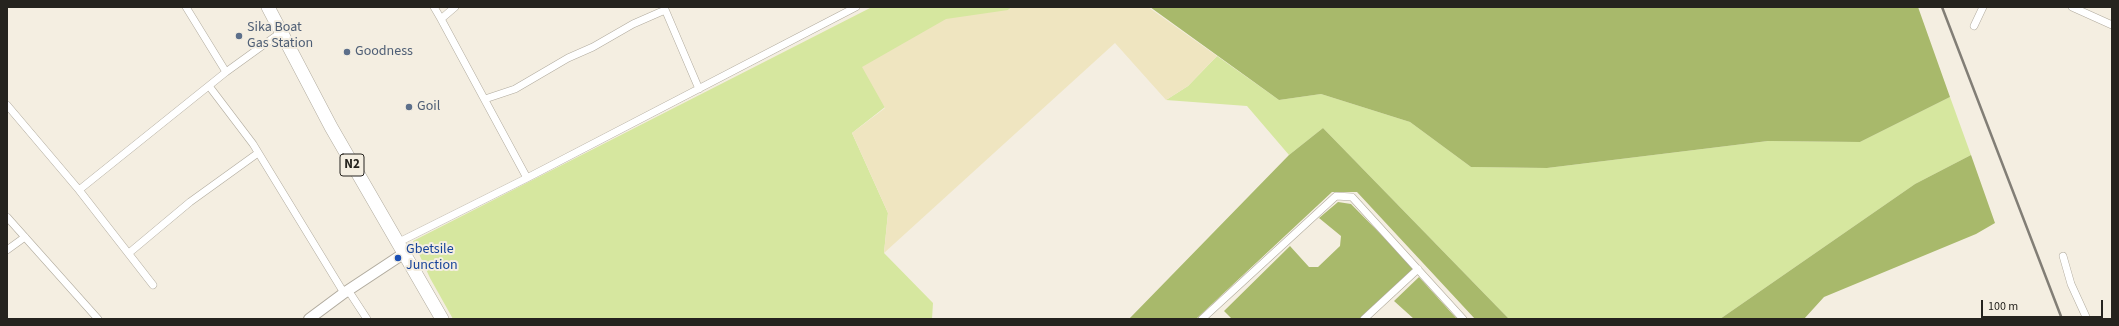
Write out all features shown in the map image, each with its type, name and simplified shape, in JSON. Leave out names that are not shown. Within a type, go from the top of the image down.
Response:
[{"type":"highway","name":"N2","points":[[268,7],[280,33],[331,127],[442,319]]},
{"type":"street","points":[[186,7],[226,72]]},
{"type":"street","points":[[434,7],[527,178]]},
{"type":"street","points":[[441,19],[455,7]]},
{"type":"street","points":[[309,319],[400,248],[527,178],[856,7]]},
{"type":"street","points":[[1974,26],[1983,7]]},
{"type":"street","points":[[2074,8],[2112,25]]},
{"type":"street","points":[[485,99],[515,89],[568,58],[593,47],[664,9],[698,89]]},
{"type":"street","points":[[80,190],[226,72],[280,33]]},
{"type":"street","points":[[210,86],[258,153],[346,291],[367,319]]},
{"type":"street","points":[[7,105],[80,190],[153,285]]},
{"type":"street","points":[[129,253],[190,202],[258,153]]},
{"type":"street","points":[[1202,319],[1336,196],[1352,197],[1463,319]]},
{"type":"street","points":[[7,217],[98,319]]},
{"type":"street","points":[[7,250],[25,237]]},
{"type":"street","points":[[2062,256],[2071,284],[2087,319]]},
{"type":"street","points":[[1364,319],[1418,269]]},
{"type":"green space","points":[[872,7],[1012,7],[852,133],[888,213],[884,253],[933,303],[932,319],[453,319],[430,278],[413,241]]},
{"type":"green space","points":[[1150,7],[1918,7],[1950,97],[1860,142],[1768,141],[1547,168],[1471,167],[1410,122],[1321,94],[1279,100]]},
{"type":"green space","points":[[1217,56],[1279,100],[1321,94],[1410,122],[1471,167],[1547,168],[1768,141],[1860,142],[1950,97],[1971,155],[1915,184],[1720,319],[1509,319],[1323,128],[1289,155],[1247,106],[1166,100],[1188,86]]},
{"type":"green space","points":[[1323,128],[1509,319],[1475,319],[1357,192],[1332,192],[1196,319],[1129,319],[1289,155]]},
{"type":"green space","points":[[1971,155],[1995,223],[1976,234],[1824,297],[1804,319],[1720,319],[1915,184]]},
{"type":"green space","points":[[1338,202],[1351,204],[1413,267],[1411,272],[1360,319],[1232,319],[1224,311],[1290,246],[1309,267],[1318,267],[1340,246],[1341,236],[1319,218]]},
{"type":"green space","points":[[1419,277],[1457,319],[1414,319],[1394,301]]},
{"type":"sand","points":[[1012,7],[1148,7],[1217,56],[1188,86],[1166,100],[1115,43],[884,253],[888,213],[852,133],[885,108],[862,67],[946,19],[1008,10]]},
{"type":"railway","points":[[1942,7],[2062,319]]},
{"type":"place","name":"Sika Boat Gas Station","points":[[239,36]]},
{"type":"place","name":"Goodness","points":[[347,52]]},
{"type":"place","name":"Goil","points":[[409,107]]},
{"type":"place","name":"Gbetsile Junction","points":[[398,258]]}]
